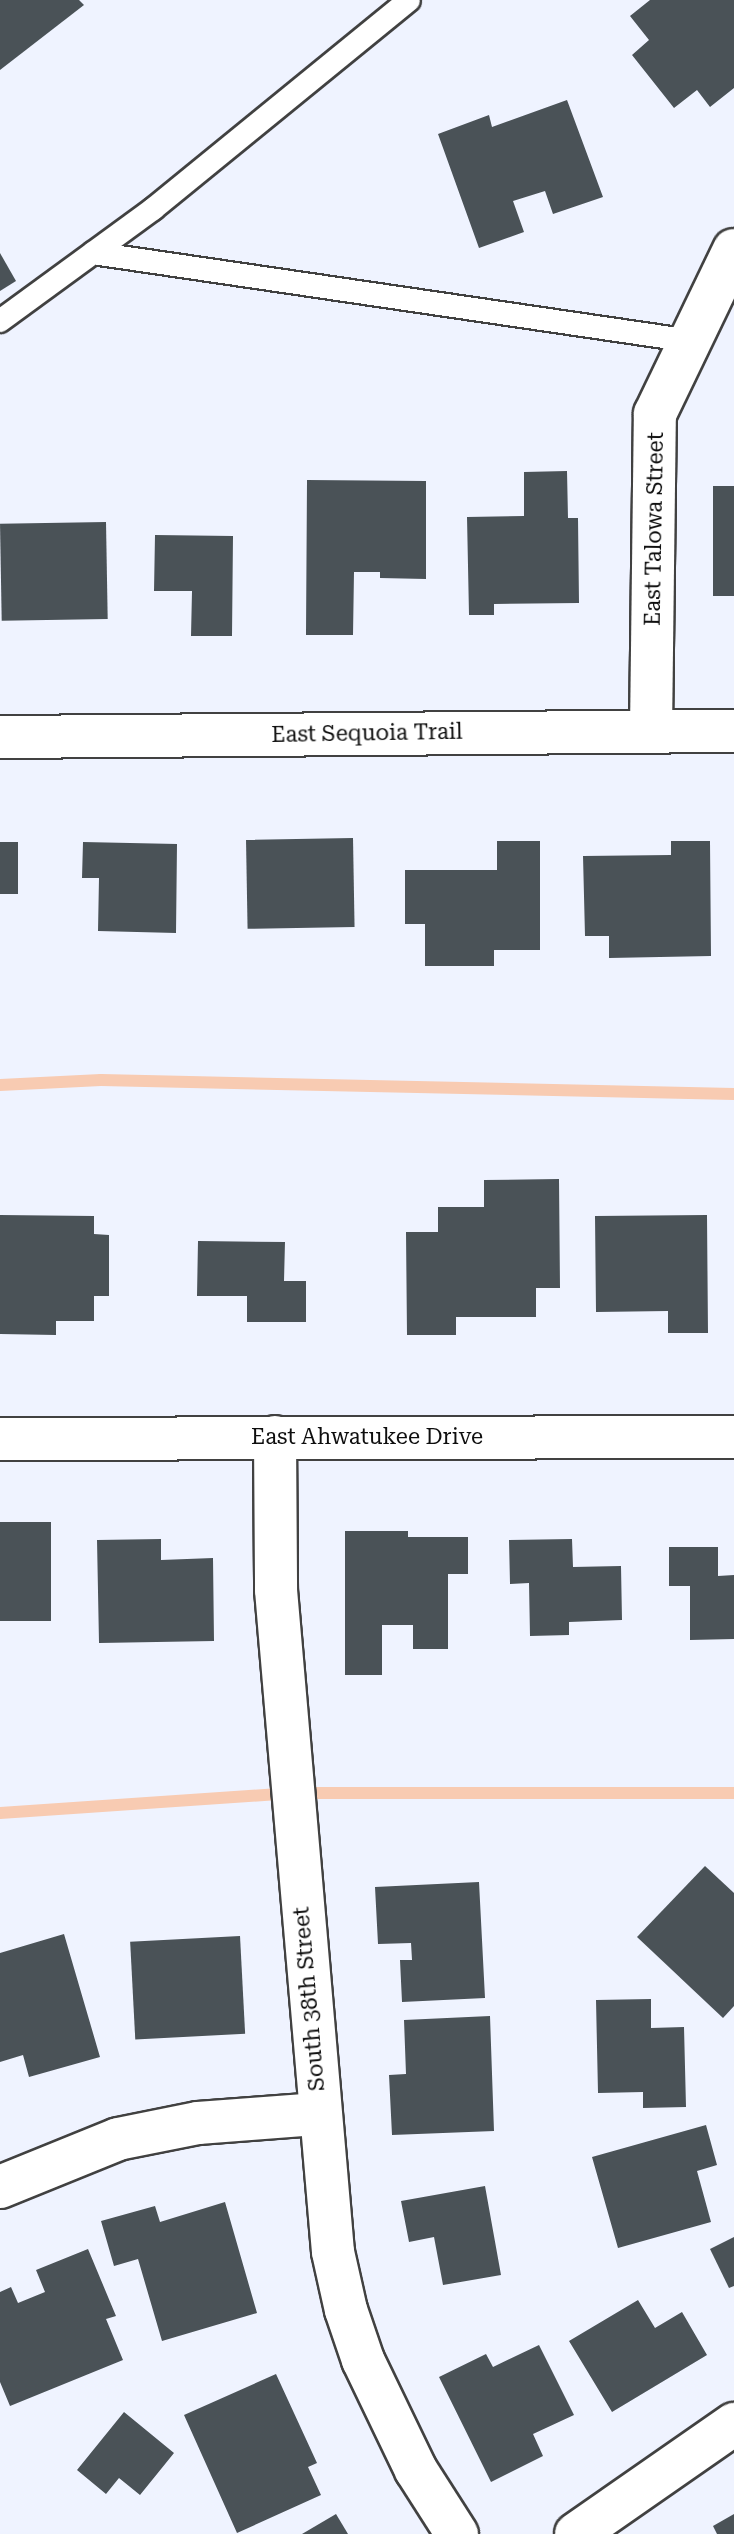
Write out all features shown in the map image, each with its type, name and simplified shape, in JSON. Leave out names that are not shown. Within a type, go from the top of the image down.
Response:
[{"type":"street","name":"East Talowa Street","points":[[651,731],[655,414],[734,250]]},
{"type":"street","name":"East Sequoia Trail","points":[[0,737],[734,731]]},
{"type":"street","name":"South 38th Street","points":[[275,1437],[276,1590],[333,2252],[346,2310],[389,2418],[416,2470],[457,2534]]},
{"type":"street","name":"East Ahwatukee Drive","points":[[0,1439],[734,1437]]},
{"type":"street","points":[[0,2187],[118,2139],[198,2123],[319,2114]]},
{"type":"street","points":[[576,2534],[734,2424]]},
{"type":"lane","points":[[0,321],[153,209],[409,0]]},
{"type":"lane","points":[[93,253],[691,341]]},
{"type":"building","points":[[0,0],[79,0],[84,5],[0,70]]},
{"type":"building","points":[[650,0],[734,0],[734,88],[710,107],[697,90],[674,108],[632,55],[649,40],[630,16]]},
{"type":"building","points":[[567,100],[603,197],[553,214],[545,191],[513,201],[524,232],[479,248],[438,134],[489,115],[492,127]]},
{"type":"building","points":[[0,253],[16,281],[0,291]]},
{"type":"building","points":[[567,471],[568,518],[578,518],[579,603],[494,604],[494,615],[469,615],[467,517],[524,516],[524,472]]},
{"type":"building","points":[[307,480],[426,481],[426,579],[380,578],[380,572],[354,572],[353,635],[306,635]]},
{"type":"building","points":[[713,486],[734,486],[734,596],[713,596]]},
{"type":"building","points":[[106,522],[108,619],[2,621],[0,524]]},
{"type":"building","points":[[155,535],[233,536],[232,636],[191,636],[192,591],[154,591]]},
{"type":"building","points":[[353,838],[355,927],[248,929],[246,840]]},
{"type":"building","points":[[497,841],[540,841],[540,950],[494,950],[494,966],[425,966],[425,924],[405,924],[405,870],[497,870]]},
{"type":"building","points":[[671,841],[710,841],[711,956],[609,958],[609,936],[585,936],[583,856],[671,855]]},
{"type":"building","points":[[0,842],[18,842],[18,894],[0,894]]},
{"type":"building","points":[[83,842],[177,844],[176,933],[98,931],[99,878],[82,878]]},
{"type":"building","points":[[559,1179],[560,1288],[536,1288],[536,1317],[456,1317],[456,1335],[407,1335],[406,1232],[438,1232],[438,1207],[484,1207],[484,1180]]},
{"type":"building","points":[[0,1215],[94,1216],[94,1234],[109,1235],[109,1296],[94,1296],[94,1321],[56,1321],[56,1335],[0,1334]]},
{"type":"building","points":[[707,1215],[708,1333],[668,1333],[668,1311],[596,1312],[595,1216]]},
{"type":"building","points":[[198,1241],[285,1242],[284,1281],[306,1281],[306,1322],[247,1322],[247,1296],[197,1296]]},
{"type":"building","points":[[0,1522],[51,1522],[51,1621],[0,1621]]},
{"type":"building","points":[[345,1531],[408,1531],[408,1537],[468,1537],[468,1574],[448,1574],[448,1649],[413,1649],[413,1625],[382,1625],[382,1675],[345,1675]]},
{"type":"building","points":[[161,1539],[161,1560],[213,1558],[214,1641],[99,1643],[97,1540]]},
{"type":"building","points":[[572,1539],[573,1567],[621,1566],[622,1620],[569,1622],[569,1635],[530,1636],[529,1583],[510,1584],[509,1540]]},
{"type":"building","points":[[669,1547],[718,1547],[718,1576],[734,1575],[734,1639],[690,1640],[690,1586],[669,1586]]},
{"type":"building","points":[[705,1866],[734,1893],[734,2006],[723,2018],[637,1937]]},
{"type":"building","points":[[479,1882],[485,1998],[402,2002],[400,1960],[412,1960],[411,1943],[378,1944],[375,1887]]},
{"type":"building","points":[[64,1934],[100,2057],[29,2077],[23,2055],[0,2062],[0,1953]]},
{"type":"building","points":[[240,1936],[245,2034],[135,2040],[130,1942]]},
{"type":"building","points":[[651,1999],[651,2028],[684,2027],[686,2107],[643,2108],[643,2092],[598,2093],[596,2000]]},
{"type":"building","points":[[490,2016],[494,2131],[392,2135],[389,2075],[406,2074],[404,2020]]},
{"type":"building","points":[[706,2125],[717,2165],[697,2171],[711,2222],[618,2248],[592,2157]]},
{"type":"building","points":[[485,2186],[501,2275],[443,2285],[434,2237],[409,2242],[401,2201]]},
{"type":"building","points":[[225,2202],[257,2313],[162,2341],[138,2259],[114,2266],[101,2221],[155,2206],[160,2222]]},
{"type":"building","points":[[734,2237],[734,2286],[729,2288],[710,2249]]},
{"type":"building","points":[[88,2249],[116,2316],[106,2319],[123,2360],[10,2406],[0,2382],[0,2292],[11,2287],[18,2303],[45,2292],[36,2270]]},
{"type":"building","points":[[638,2300],[655,2328],[682,2312],[707,2355],[612,2412],[569,2341]]},
{"type":"building","points":[[539,2345],[574,2415],[533,2434],[543,2456],[491,2482],[439,2377],[486,2354],[493,2367]]},
{"type":"building","points":[[276,2374],[317,2463],[308,2467],[321,2495],[237,2533],[184,2415]]},
{"type":"building","points":[[124,2412],[174,2453],[140,2495],[119,2478],[106,2494],[77,2470]]},
{"type":"building","points":[[336,2514],[348,2534],[302,2534]]},
{"type":"building","points":[[734,2514],[734,2534],[717,2534],[713,2526]]},
{"type":"waterway","points":[[0,1085],[101,1080],[734,1094]]},
{"type":"waterway","points":[[0,1813],[292,1793],[734,1793]]}]
